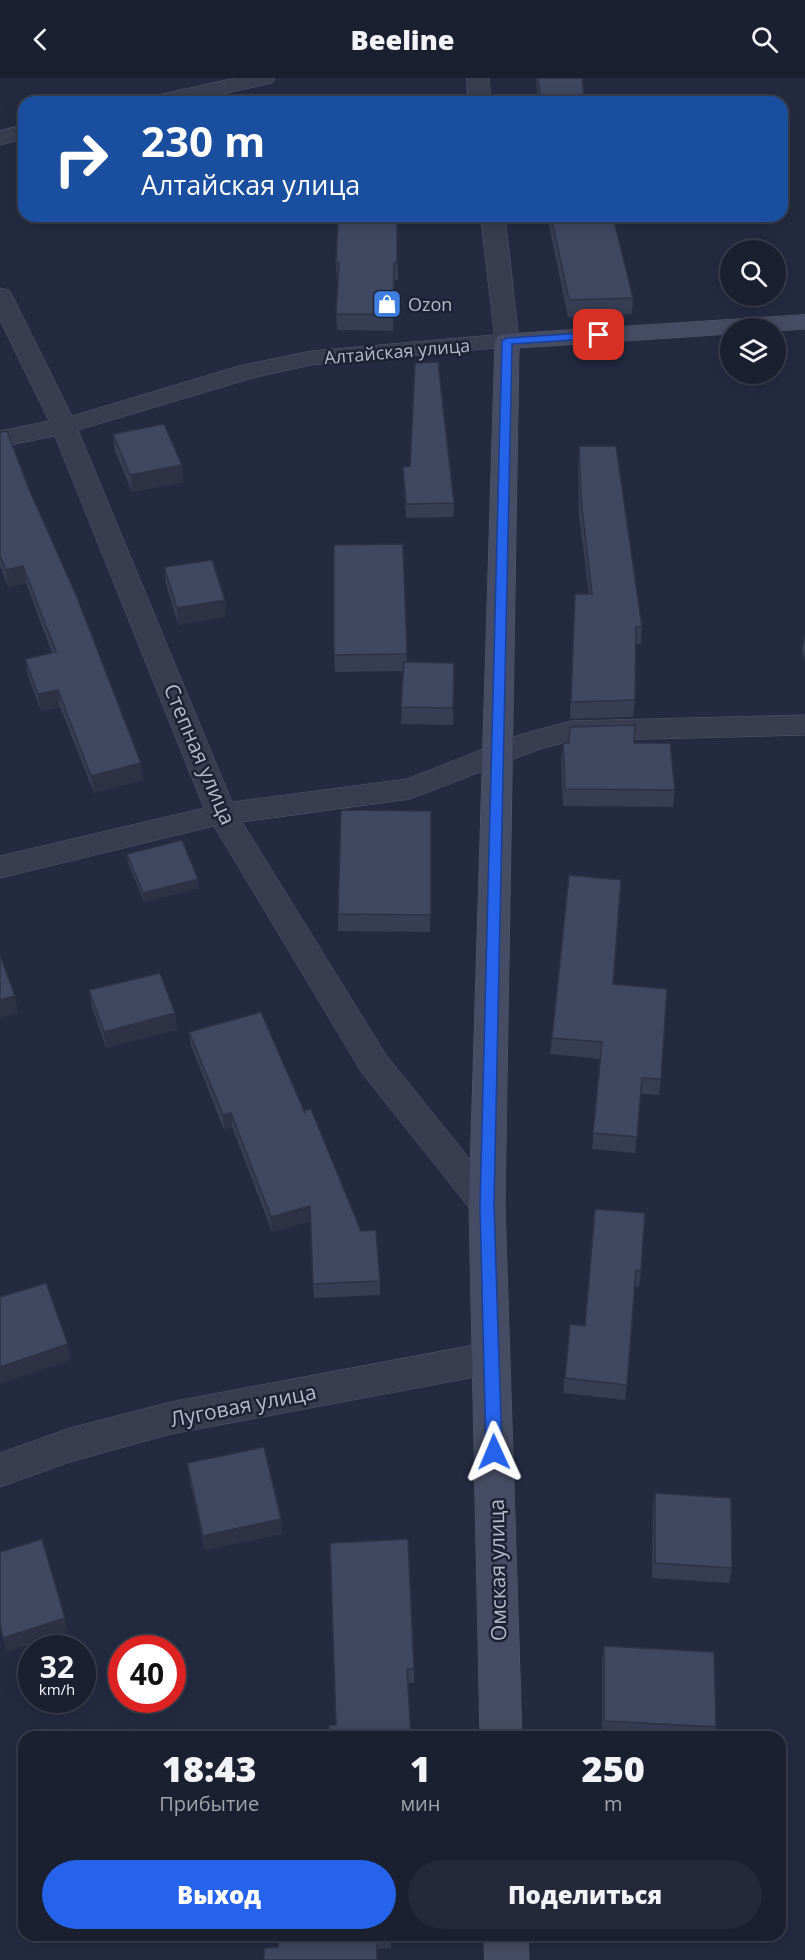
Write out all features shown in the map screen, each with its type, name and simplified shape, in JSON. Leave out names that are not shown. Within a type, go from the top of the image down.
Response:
[{"type":"street","points":[[184,96],[264,78]]},
{"type":"street","points":[[478,78],[480,96]]},
{"type":"street","points":[[0,138],[18,134]]},
{"type":"street","name":"Омская улица","points":[[494,222],[507,341],[487,1205],[501,1731]]},
{"type":"street","name":"Степная улица","points":[[0,296],[64,426],[222,814],[374,1064],[487,1205]]},
{"type":"street","name":"Алтайская улица","points":[[0,439],[64,426],[244,372],[311,358],[507,341],[805,322]]},
{"type":"street","points":[[0,867],[222,814],[410,789],[439,780],[542,737],[571,731],[805,725]]},
{"type":"street","name":"Луговая улица","points":[[0,1470],[70,1445],[171,1418],[491,1358]]},
{"type":"street","points":[[506,1941],[507,1960]]},
{"type":"building","points":[[538,78],[582,78],[584,96],[540,96]]},
{"type":"building","points":[[338,222],[397,222],[393,314],[336,314],[339,263],[336,263]]},
{"type":"building","points":[[552,222],[614,222],[633,298],[569,300]]},
{"type":"building","points":[[438,362],[454,503],[406,504],[403,467],[410,466],[415,363]]},
{"type":"building","points":[[164,424],[182,465],[130,475],[113,434]]},
{"type":"building","points":[[7,431],[29,489],[77,597],[141,763],[91,776],[58,690],[38,694],[25,659],[56,652],[23,566],[6,570],[0,556],[0,432]]},
{"type":"building","points":[[579,446],[616,446],[642,627],[636,627],[635,700],[571,702],[575,594],[592,594],[581,499]]},
{"type":"building","points":[[403,544],[407,654],[334,655],[334,545]]},
{"type":"building","points":[[212,560],[225,600],[177,608],[164,567]]},
{"type":"building","points":[[404,662],[454,663],[453,708],[401,707]]},
{"type":"building","points":[[635,725],[634,743],[670,743],[675,790],[565,789],[563,743],[569,743],[570,727]]},
{"type":"building","points":[[341,810],[431,811],[431,915],[338,914]]},
{"type":"building","points":[[182,840],[198,879],[143,893],[127,854]]},
{"type":"building","points":[[569,875],[621,880],[613,984],[667,989],[661,1079],[642,1078],[637,1137],[593,1133],[602,1042],[552,1038]]},
{"type":"building","points":[[0,955],[15,996],[0,1000]]},
{"type":"building","points":[[160,973],[175,1013],[104,1032],[89,990]]},
{"type":"building","points":[[261,1012],[305,1113],[305,1110],[311,1109],[361,1231],[376,1230],[380,1281],[313,1284],[310,1206],[271,1217],[231,1113],[223,1115],[189,1032]]},
{"type":"building","points":[[595,1209],[645,1213],[641,1271],[636,1270],[627,1385],[565,1378],[570,1324],[585,1326]]},
{"type":"building","points":[[46,1283],[68,1344],[0,1367],[0,1297]]},
{"type":"building","points":[[264,1447],[281,1519],[203,1536],[187,1463]]},
{"type":"building","points":[[655,1493],[731,1498],[732,1568],[655,1563]]},
{"type":"building","points":[[42,1539],[65,1618],[3,1638],[0,1625],[0,1552]]},
{"type":"building","points":[[408,1539],[414,1669],[407,1669],[411,1731],[329,1731],[329,1725],[336,1725],[330,1543]]},
{"type":"building","points":[[604,1646],[714,1652],[716,1727],[604,1721]]},
{"type":"building","points":[[278,1941],[377,1941],[377,1960],[264,1960],[264,1948],[278,1947]]},
{"type":"place","name":"Ozon","points":[[387,304]]},
{"type":"route","points":[[494,1452],[487,1205],[507,341],[599,335]]}]
